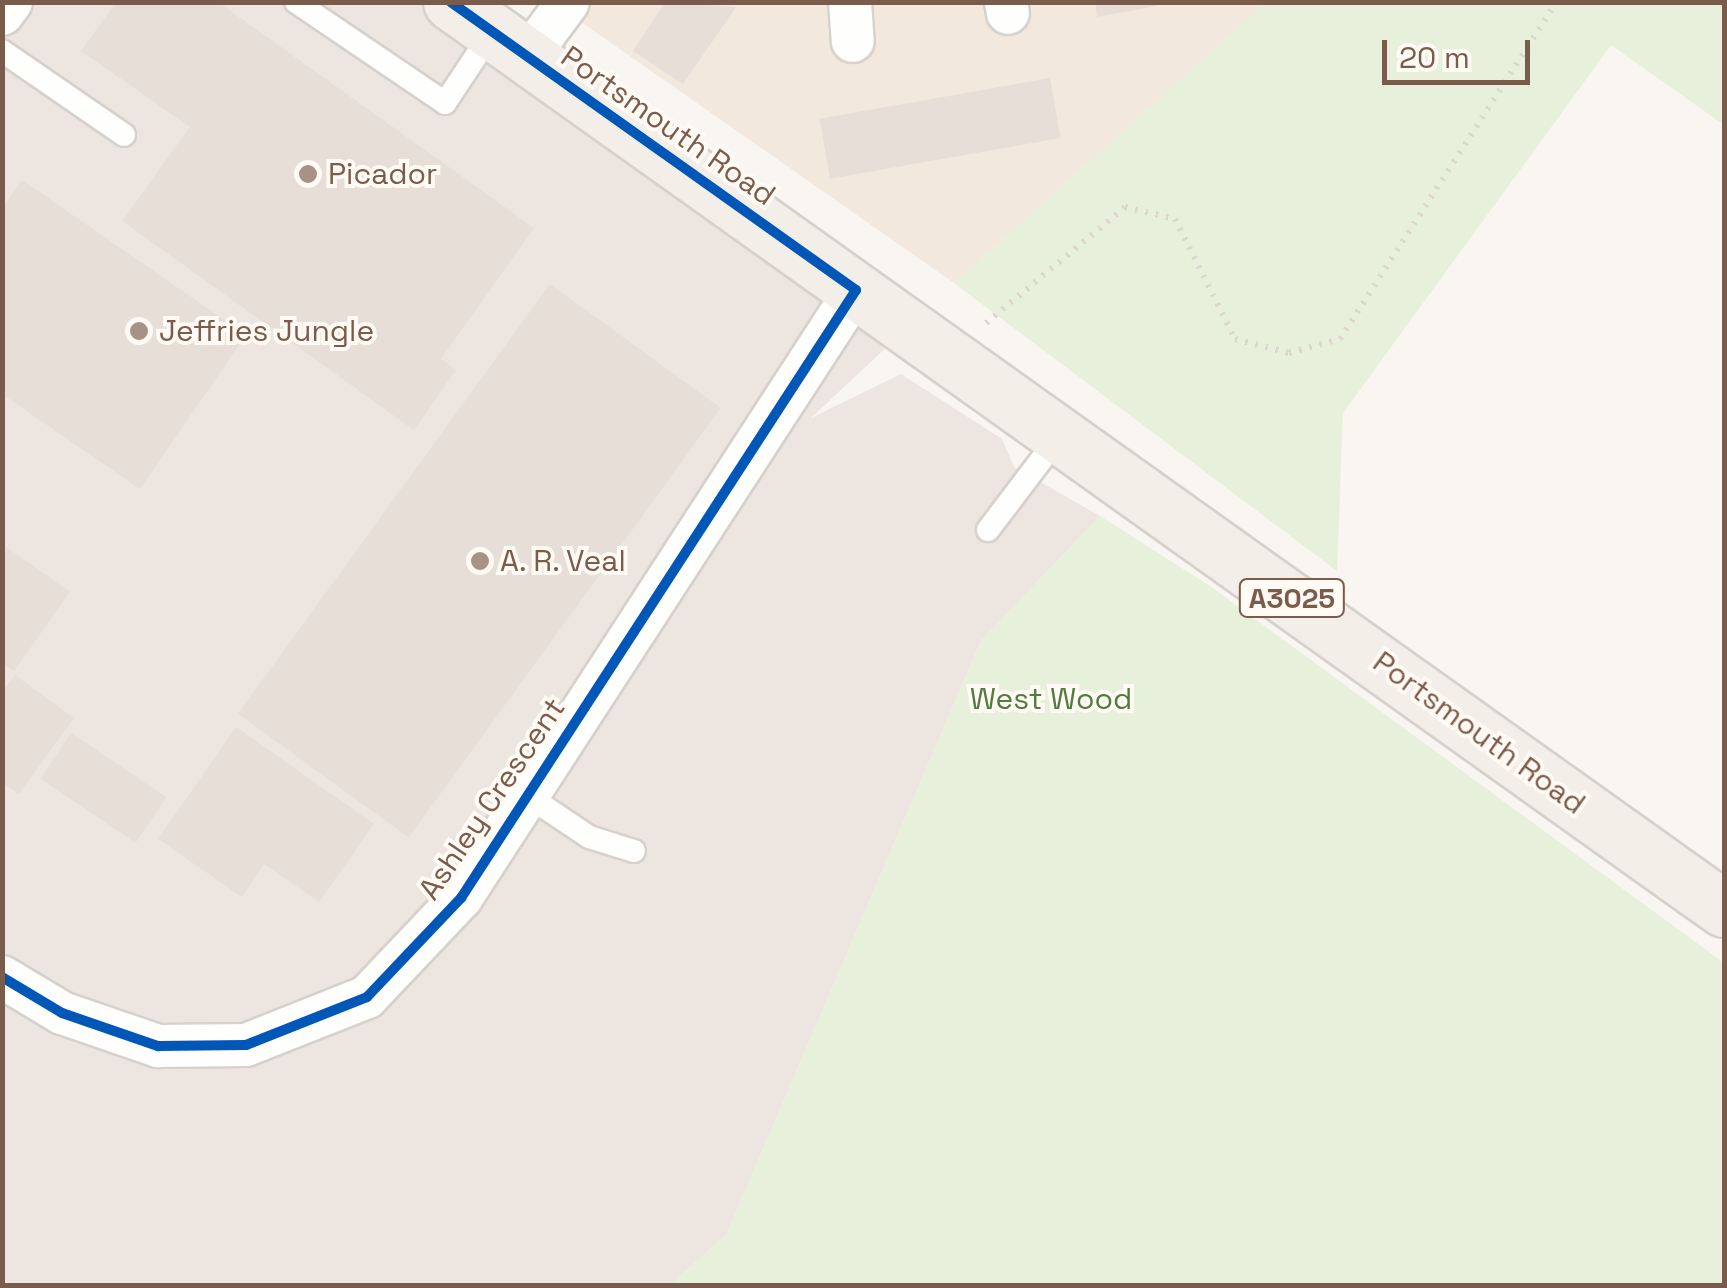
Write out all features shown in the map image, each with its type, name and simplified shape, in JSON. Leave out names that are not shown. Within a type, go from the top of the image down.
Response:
[{"type":"main road","name":"Portsmouth Road","points":[[490,30],[856,290],[951,352],[1724,910]]},
{"type":"street","points":[[2,14],[11,2]]},
{"type":"street","points":[[490,30],[568,2]]},
{"type":"street","name":"Ashley Crescent","points":[[2,977],[62,1013],[158,1046],[246,1046],[366,996],[461,898],[856,290]]},
{"type":"lane","points":[[296,2],[445,103],[490,30]]},
{"type":"lane","points":[[2,50],[124,136]]},
{"type":"lane","points":[[988,530],[1062,432]]},
{"type":"lane","points":[[528,796],[589,837],[634,852]]},
{"type":"path","points":[[951,352],[1125,207],[1175,219],[1234,339],[1289,353],[1340,340],[1556,2]]},
{"type":"shaded area","points":[[3,3],[437,3],[910,325],[811,418],[901,374],[1002,439],[1014,467],[1100,516],[981,641],[726,1235],[670,1285],[3,1286]]},
{"type":"shaded area","points":[[554,3],[1266,3],[954,283]]},
{"type":"green space","points":[[1266,2],[1724,3],[1724,125],[1611,45],[1343,413],[1337,571],[954,283]]},
{"type":"green space","name":"West Wood","points":[[1100,516],[1210,586],[1724,963],[1724,1285],[670,1285],[726,1235],[981,641]]},
{"type":"building","name":"Picador","points":[[116,2],[218,2],[534,228],[441,359],[456,370],[414,430],[122,221],[190,127],[81,51]]},
{"type":"building","points":[[665,2],[736,7],[683,84],[633,51]]},
{"type":"building","points":[[1095,2],[1156,2],[1157,6],[1097,17]]},
{"type":"building","points":[[1050,78],[1061,138],[830,179],[820,119]]},
{"type":"building","name":"Jeffries Jungle","points":[[22,180],[246,335],[140,489],[2,394],[2,208]]},
{"type":"building","name":"A. R. Veal","points":[[550,284],[721,408],[409,838],[238,714]]},
{"type":"building","points":[[2,544],[70,592],[14,671],[2,663]]},
{"type":"building","points":[[15,675],[74,718],[19,794],[2,782],[2,692]]},
{"type":"building","points":[[236,727],[374,824],[319,902],[264,864],[242,897],[158,839]]},
{"type":"building","points":[[71,733],[166,797],[136,843],[40,779]]},
{"type":"cycle path","points":[[2,977],[62,1013],[158,1046],[246,1045],[367,997],[461,898],[856,290],[451,2]]},
{"type":"place","name":"Picador","points":[[308,174]]},
{"type":"place","name":"Jeffries Jungle","points":[[139,331]]},
{"type":"place","name":"A. R. Veal","points":[[480,561]]}]
